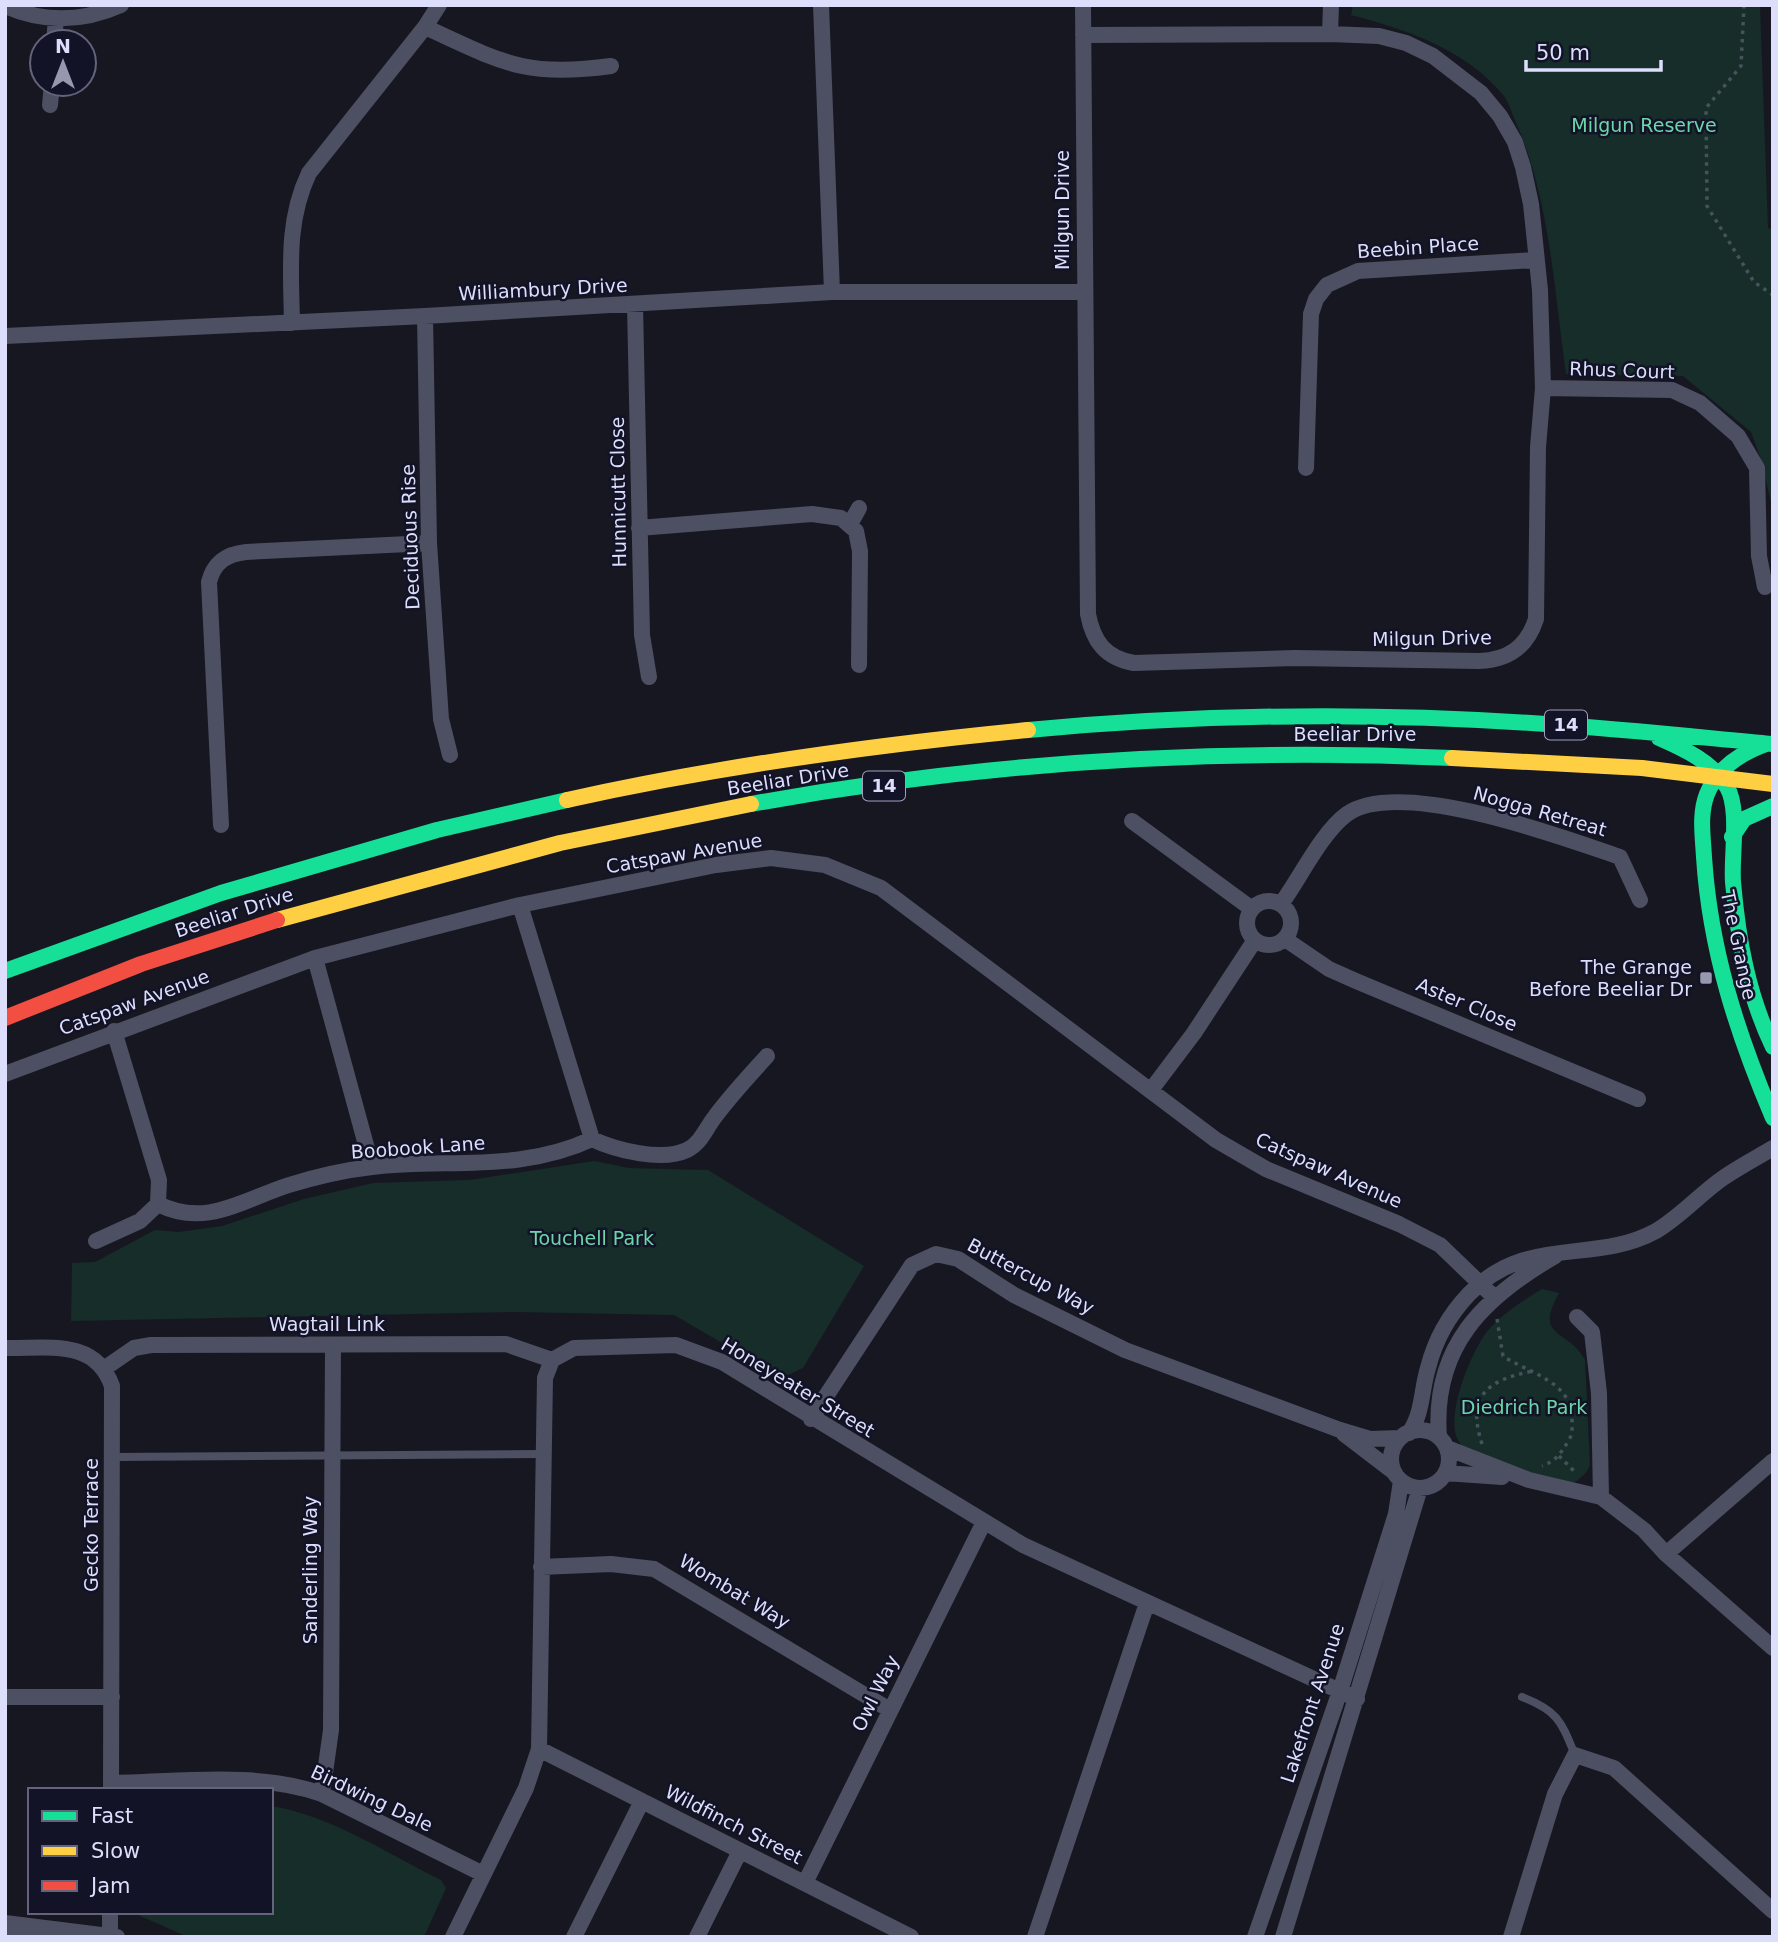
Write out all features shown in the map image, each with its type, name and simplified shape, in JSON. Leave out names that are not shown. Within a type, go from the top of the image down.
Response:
[{"type":"main road","name":"Beeliar Drive","points":[[5,971],[114,927],[237,886],[454,823],[647,780],[831,748],[1016,729],[1214,718],[1415,717],[1640,730],[1769,744]]},
{"type":"main road","name":"The Grange","points":[[1640,730],[1686,750],[1712,768],[1732,801],[1732,837],[1740,935],[1753,993],[1773,1046]]},
{"type":"main road","name":"The Grange","points":[[1769,744],[1752,748],[1718,777],[1704,803],[1704,876],[1709,926],[1732,1014],[1773,1118]]},
{"type":"main road","name":"Beeliar Drive","points":[[5,1018],[77,986],[262,923],[485,861],[673,818],[860,789],[1044,767],[1225,757],[1419,754],[1593,764],[1773,784]]},
{"type":"main road","points":[[1732,837],[1744,820],[1773,806]]},
{"type":"street","points":[[5,6],[23,14],[56,19],[82,18],[121,5]]},
{"type":"street","points":[[292,323],[291,228],[302,187],[309,173],[425,27],[439,5]]},
{"type":"street","points":[[821,5],[832,292]]},
{"type":"street","name":"Milgun Drive","points":[[1083,5],[1083,35],[1083,292],[1088,614],[1097,645],[1119,660],[1295,658],[1479,661],[1496,660],[1511,654],[1532,633],[1536,619],[1538,447],[1543,388],[1540,290],[1534,260],[1531,204],[1524,167],[1515,142],[1500,116],[1481,93],[1433,56],[1406,43],[1379,36],[1083,35]]},
{"type":"street","points":[[1330,34],[1331,5]]},
{"type":"street","points":[[55,28],[56,19]]},
{"type":"street","points":[[425,27],[511,66],[568,72],[611,66]]},
{"type":"street","points":[[50,105],[51,98]]},
{"type":"street","name":"Beebin Place","points":[[1306,468],[1311,314],[1316,299],[1327,285],[1341,276],[1373,269],[1534,260]]},
{"type":"street","name":"Williambury Drive","points":[[5,337],[425,317],[832,292],[1083,292]]},
{"type":"street","name":"Hunnicutt Close","points":[[635,305],[642,635],[649,677]]},
{"type":"street","name":"Deciduous Rise","points":[[425,317],[429,543],[441,719],[450,755]]},
{"type":"street","name":"Rhus Court","points":[[1543,388],[1672,390],[1700,403],[1738,436],[1757,468],[1759,556],[1765,587]]},
{"type":"street","points":[[850,524],[859,508]]},
{"type":"street","points":[[639,528],[812,514],[830,514],[850,524],[856,531],[860,551],[859,665]]},
{"type":"street","points":[[221,825],[209,582],[221,551],[429,543]]},
{"type":"street","name":"Nogga Retreat","points":[[1281,904],[1337,823],[1362,806],[1377,803],[1465,811],[1524,824],[1620,857],[1640,900]]},
{"type":"street","points":[[1132,821],[1252,909]]},
{"type":"street","name":"Catspaw Avenue","points":[[5,1074],[315,958],[520,905],[716,865],[771,858],[825,864],[881,888],[1216,1140],[1266,1169],[1399,1224],[1440,1245],[1494,1297]]},
{"type":"street","points":[[1266,901],[1281,904],[1290,916],[1289,932],[1285,939],[1273,945],[1255,940],[1247,922],[1252,909],[1266,901]]},
{"type":"street","points":[[520,905],[592,1139],[612,1149],[645,1154],[684,1152],[699,1142],[713,1119],[767,1056]]},
{"type":"street","name":"Aster Close","points":[[1285,939],[1338,973],[1638,1099]]},
{"type":"street","points":[[1151,1090],[1194,1033],[1255,940]]},
{"type":"street","points":[[315,958],[372,1167]]},
{"type":"street","points":[[96,1241],[140,1221],[158,1204],[159,1180],[114,1031]]},
{"type":"street","name":"Boobook Lane","points":[[158,1204],[176,1213],[202,1216],[291,1184],[372,1167],[523,1161],[561,1154],[592,1139]]},
{"type":"street","points":[[1564,1251],[1494,1297],[1479,1311],[1463,1335],[1447,1369],[1437,1410],[1443,1443],[1449,1456],[1445,1473],[1435,1484],[1420,1488],[1398,1477],[1391,1458],[1404,1436],[1417,1422],[1435,1345],[1447,1322],[1480,1283],[1501,1268],[1519,1261],[1564,1251],[1619,1242],[1656,1231],[1722,1178],[1773,1148]]},
{"type":"street","name":"Buttercup Way","points":[[811,1419],[912,1265],[936,1254],[957,1259],[1014,1295],[1125,1350],[1340,1430],[1370,1439],[1404,1436]]},
{"type":"street","points":[[1577,1317],[1592,1332],[1599,1393],[1601,1497]]},
{"type":"street","name":"Wagtail Link","points":[[105,1368],[134,1348],[151,1345],[506,1344],[552,1360]]},
{"type":"street","name":"Honeyeater Street","points":[[552,1360],[574,1348],[676,1345],[722,1363],[1023,1545],[1357,1699]]},
{"type":"street","name":"Sanderling Way","points":[[322,1794],[331,1730],[333,1346]]},
{"type":"street","points":[[5,1348],[70,1349],[94,1357],[105,1368]]},
{"type":"street","points":[[453,1937],[526,1788],[539,1749],[545,1378],[552,1360]]},
{"type":"street","name":"Gecko Terrace","points":[[105,1368],[112,1386],[111,1787]]},
{"type":"street","name":"Buttercup Way","points":[[1340,1430],[1398,1477]]},
{"type":"street","points":[[1404,1436],[1424,1431],[1443,1443],[1529,1480]]},
{"type":"street","points":[[1666,1553],[1773,1461]]},
{"type":"street","points":[[1445,1473],[1529,1480],[1601,1497],[1644,1530],[1666,1553],[1773,1648]]},
{"type":"street","name":"Lakefront Avenue","points":[[1255,1937],[1340,1691],[1396,1514],[1398,1477]]},
{"type":"street","name":"Lakefront Avenue","points":[[1283,1937],[1420,1488]]},
{"type":"street","name":"Owl Way","points":[[805,1883],[984,1522]]},
{"type":"street","name":"Wombat Way","points":[[541,1567],[611,1564],[654,1569],[890,1710]]},
{"type":"street","points":[[1035,1937],[1147,1603]]},
{"type":"street","points":[[5,1697],[112,1697]]},
{"type":"street","name":"Wildfinch Street","points":[[539,1749],[911,1937]]},
{"type":"street","points":[[1511,1937],[1555,1794],[1574,1755],[1614,1769],[1773,1910]]},
{"type":"street","name":"Birdwing Dale","points":[[111,1787],[269,1781],[299,1786],[322,1794],[484,1874]]},
{"type":"street","points":[[574,1937],[642,1801]]},
{"type":"street","points":[[697,1937],[740,1851]]},
{"type":"street","points":[[5,1923],[113,1936],[110,1914]]},
{"type":"street","points":[[5,1936],[67,1930]]},
{"type":"lane","points":[[112,1457],[544,1454]]},
{"type":"lane","points":[[1522,1697],[1544,1706],[1559,1718],[1574,1755]]},
{"type":"path","points":[[1744,5],[1741,66],[1706,108],[1707,206],[1754,282],[1773,295]]},
{"type":"path","points":[[1494,1297],[1503,1356],[1557,1386],[1568,1399],[1573,1413],[1573,1434],[1559,1456],[1540,1467]]},
{"type":"path","points":[[1485,1450],[1474,1415],[1483,1393],[1494,1382],[1533,1371]]},
{"type":"green space","name":"Milgun Reserve","points":[[1353,5],[1760,5],[1768,228],[1773,229],[1773,511],[1761,459],[1751,432],[1683,376],[1566,374],[1543,212],[1527,150],[1506,98],[1489,80],[1454,54],[1393,27],[1351,15]]},
{"type":"green space","name":"Touchell Park","points":[[594,1161],[629,1168],[708,1170],[864,1266],[803,1368],[788,1375],[772,1372],[674,1315],[516,1312],[71,1321],[72,1263],[95,1262],[155,1230],[178,1232],[222,1226],[304,1199],[373,1183],[470,1180]]},
{"type":"green space","name":"Diedrich Park","points":[[1542,1289],[1559,1293],[1552,1308],[1552,1326],[1585,1360],[1590,1465],[1585,1474],[1577,1480],[1557,1486],[1472,1457],[1459,1442],[1455,1429],[1462,1382],[1484,1336],[1502,1316]]},
{"type":"green space","points":[[273,1806],[337,1827],[441,1880],[446,1888],[424,1937],[188,1937],[136,1914],[273,1914]]},
{"type":"traffic: fast","points":[[1028,730],[1222,718],[1352,716],[1574,726],[1773,744]]},
{"type":"traffic: fast","points":[[1659,738],[1706,763],[1721,778],[1731,796],[1734,820],[1733,882],[1741,946],[1757,1007],[1773,1047]]},
{"type":"traffic: fast","points":[[1766,744],[1739,757],[1717,777],[1707,794],[1702,826],[1707,891],[1719,958],[1737,1023],[1773,1118]]},
{"type":"traffic: fast","points":[[751,804],[925,778],[1100,762],[1276,755],[1452,758]]},
{"type":"traffic: fast","points":[[5,971],[221,893],[437,830],[567,800]]},
{"type":"traffic: fast","points":[[1732,837],[1744,819],[1773,806]]},
{"type":"traffic: slow","points":[[567,800],[796,758],[1028,730]]},
{"type":"traffic: slow","points":[[1452,758],[1642,768],[1773,784]]},
{"type":"traffic: slow","points":[[277,920],[560,843],[751,804]]},
{"type":"traffic: jam","points":[[5,1018],[141,964],[277,920]]},
{"type":"place","name":"The Grange Before Beeliar Dr","points":[[1706,978]]}]
